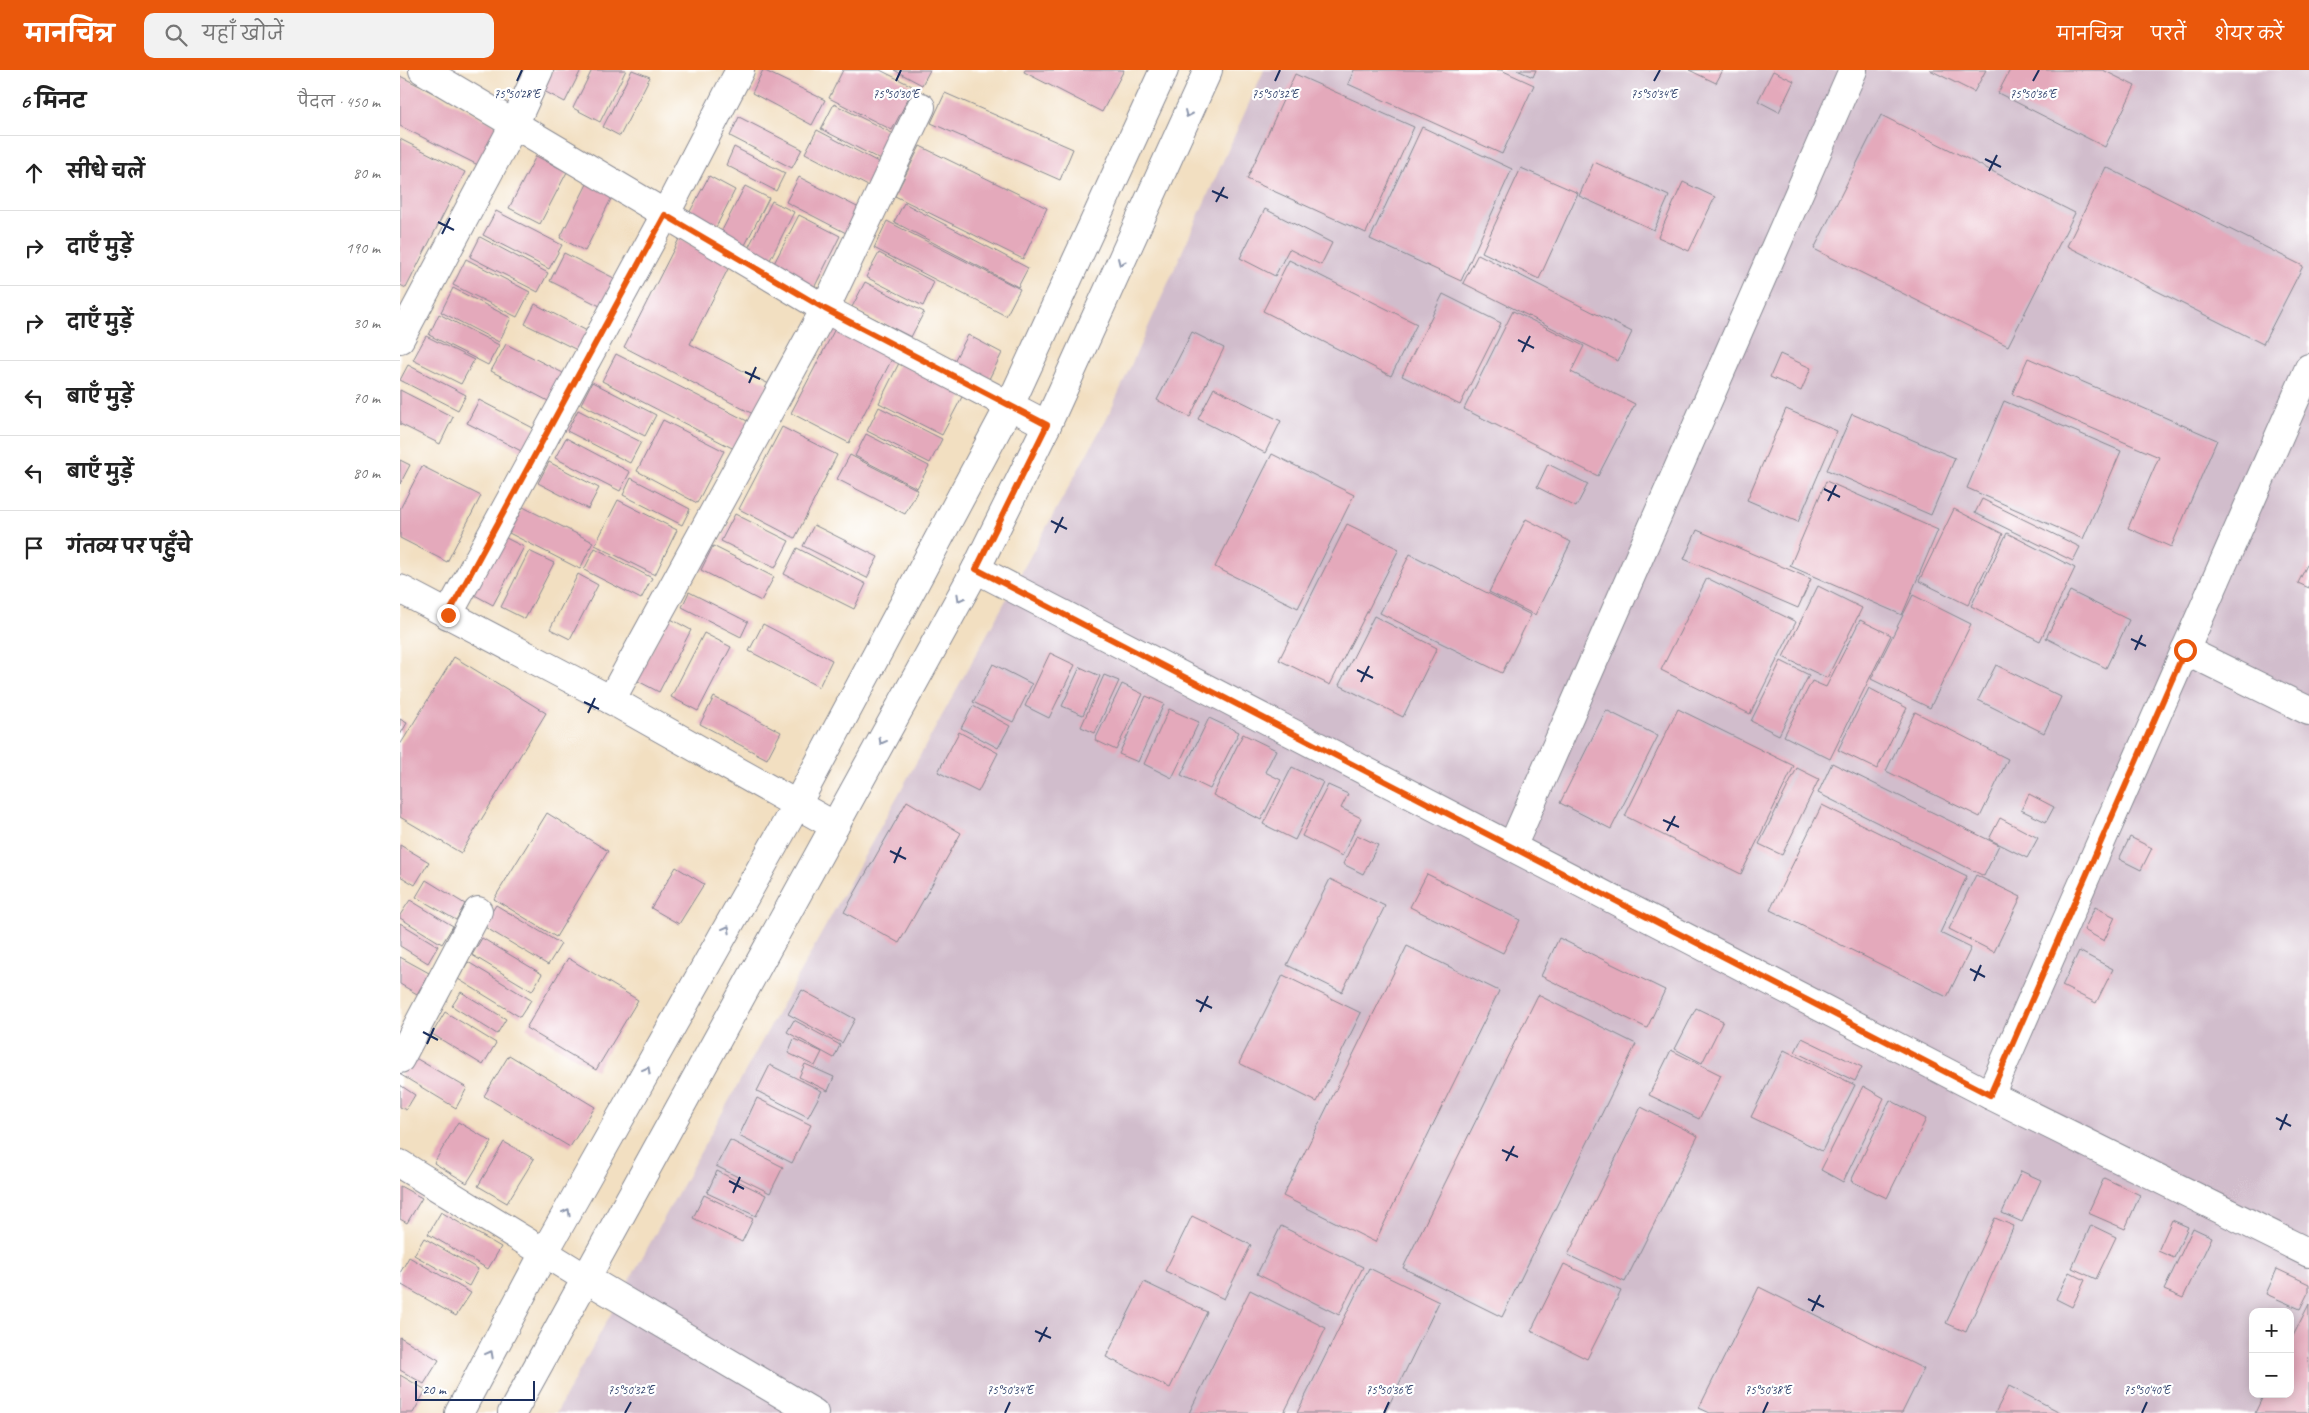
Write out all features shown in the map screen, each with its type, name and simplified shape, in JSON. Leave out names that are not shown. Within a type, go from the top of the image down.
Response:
[{"type":"street","points":[[423,70],[825,309],[1047,425]]},
{"type":"street","points":[[400,339],[515,123],[538,70]]},
{"type":"street","points":[[448,615],[665,215],[740,70]]},
{"type":"street","points":[[459,1413],[544,1253],[796,806],[1010,405],[1164,70]]},
{"type":"street","points":[[512,1413],[976,569],[1047,425],[1208,70]]},
{"type":"street","points":[[1512,847],[1853,70]]},
{"type":"street","points":[[611,700],[825,309],[921,107]]},
{"type":"street","points":[[1990,1095],[2309,368]]},
{"type":"street","points":[[976,569],[1990,1095],[2309,1253]]},
{"type":"street","points":[[400,589],[611,700],[796,806],[835,826]]},
{"type":"street","points":[[2185,650],[2309,711]]},
{"type":"street","points":[[400,1059],[478,911]]},
{"type":"street","points":[[400,1164],[587,1279],[814,1413]]},
{"type":"shaded area","points":[[1264,70],[2309,70],[2309,1413],[556,1413],[1109,414]]},
{"type":"building","points":[[552,70],[581,70],[565,102],[542,90]]},
{"type":"building","points":[[592,70],[626,70],[600,122],[573,108]]},
{"type":"building","points":[[632,70],[650,77],[620,136],[603,127]]},
{"type":"building","points":[[763,70],[825,100],[812,125],[752,93]]},
{"type":"building","points":[[843,70],[880,70],[914,87],[892,130],[829,98]]},
{"type":"building","points":[[894,70],[930,70],[922,85]]},
{"type":"building","points":[[1025,70],[1124,70],[1102,112],[1024,72]]},
{"type":"building","points":[[1354,70],[1501,70],[1534,85],[1502,154],[1348,84]]},
{"type":"building","points":[[1517,70],[1536,70],[1533,77]]},
{"type":"building","points":[[1689,70],[1723,70],[1716,83]]},
{"type":"building","points":[[1930,70],[1986,70],[1974,92]]},
{"type":"building","points":[[2010,70],[2103,70],[2135,86],[2105,147],[1998,93]]},
{"type":"building","points":[[1773,71],[1794,81],[1779,112],[1758,101]]},
{"type":"building","points":[[1295,74],[1414,127],[1366,233],[1247,179]]},
{"type":"building","points":[[400,76],[498,126],[478,165],[400,126]]},
{"type":"building","points":[[945,93],[1073,149],[1060,180],[931,123]]},
{"type":"building","points":[[834,104],[896,135],[883,161],[821,129]]},
{"type":"building","points":[[1881,115],[2075,213],[2008,346],[1814,249]]},
{"type":"building","points":[[739,117],[802,149],[792,168],[730,136]]},
{"type":"building","points":[[1422,127],[1512,169],[1461,281],[1370,239]]},
{"type":"building","points":[[817,130],[882,164],[870,187],[805,153]]},
{"type":"building","points":[[400,139],[465,172],[406,288],[400,285]]},
{"type":"building","points":[[920,146],[1047,208],[1023,259],[895,196]]},
{"type":"building","points":[[734,147],[785,173],[776,191],[726,165]]},
{"type":"building","points":[[536,156],[567,172],[540,224],[509,208]]},
{"type":"building","points":[[1594,162],[1669,196],[1654,230],[1579,196]]},
{"type":"building","points":[[2106,167],[2303,266],[2263,344],[2067,246]]},
{"type":"building","points":[[1521,168],[1578,193],[1539,279],[1482,252]]},
{"type":"building","points":[[709,176],[735,190],[712,235],[685,221]]},
{"type":"building","points":[[799,177],[861,209],[848,234],[786,202]]},
{"type":"building","points":[[588,182],[613,195],[585,251],[560,238]]},
{"type":"building","points":[[1683,182],[1715,197],[1689,251],[1658,237]]},
{"type":"building","points":[[745,186],[769,198],[740,255],[716,242]]},
{"type":"building","points":[[772,201],[794,212],[765,270],[743,258]]},
{"type":"building","points":[[904,203],[1028,268],[1018,287],[894,222]]},
{"type":"building","points":[[1265,209],[1332,243],[1321,265],[1289,249],[1275,276],[1240,258]]},
{"type":"building","points":[[496,211],[562,245],[549,269],[483,235]]},
{"type":"building","points":[[799,215],[840,236],[810,296],[768,275]]},
{"type":"building","points":[[887,221],[1020,289],[1006,316],[874,248]]},
{"type":"building","points":[[480,237],[548,273],[538,292],[470,257]]},
{"type":"building","points":[[679,239],[730,265],[690,344],[769,384],[753,414],[624,347]]},
{"type":"building","points":[[564,253],[620,281],[606,309],[550,281]]},
{"type":"building","points":[[879,253],[934,282],[923,306],[866,277]]},
{"type":"building","points":[[1478,254],[1632,332],[1618,361],[1463,283]]},
{"type":"building","points":[[466,259],[530,292],[517,317],[453,285]]},
{"type":"building","points":[[1289,260],[1417,324],[1391,376],[1263,311]]},
{"type":"building","points":[[865,282],[924,312],[911,337],[852,307]]},
{"type":"building","points":[[453,288],[511,318],[499,342],[441,312]]},
{"type":"building","points":[[1443,294],[1501,323],[1460,405],[1402,376]]},
{"type":"building","points":[[535,304],[591,333],[581,352],[525,324]]},
{"type":"building","points":[[1513,311],[1584,346],[1571,372],[1635,404],[1598,476],[1464,409]]},
{"type":"building","points":[[439,314],[499,345],[488,365],[429,335]]},
{"type":"building","points":[[838,323],[895,353],[849,443],[791,413]]},
{"type":"building","points":[[1192,332],[1224,348],[1190,417],[1157,400]]},
{"type":"building","points":[[968,335],[1002,353],[988,381],[953,363]]},
{"type":"building","points":[[426,336],[474,360],[461,384],[413,360]]},
{"type":"building","points":[[506,344],[567,375],[552,403],[491,371]]},
{"type":"building","points":[[616,354],[753,424],[738,451],[602,381]]},
{"type":"building","points":[[1780,354],[1811,368],[1801,391],[1770,377]]},
{"type":"building","points":[[2028,358],[2217,440],[2171,547],[2128,528],[2159,457],[2012,394]]},
{"type":"building","points":[[899,363],[963,395],[942,435],[879,403]]},
{"type":"building","points":[[408,365],[466,395],[458,410],[400,380]]},
{"type":"building","points":[[592,382],[656,415],[645,436],[581,404]]},
{"type":"building","points":[[1214,388],[1281,421],[1265,453],[1198,419]]},
{"type":"building","points":[[400,390],[453,417],[440,444],[400,424]]},
{"type":"building","points":[[479,400],[535,429],[523,452],[467,423]]},
{"type":"building","points":[[2004,401],[2121,451],[2083,539],[1967,488]]},
{"type":"building","points":[[879,407],[942,439],[930,463],[867,431]]},
{"type":"building","points":[[1786,409],[1837,431],[1798,522],[1747,500]]},
{"type":"building","points":[[578,410],[641,442],[630,463],[567,431]]},
{"type":"building","points":[[1852,414],[1955,458],[1931,515],[1827,470]]},
{"type":"building","points":[[663,420],[724,451],[697,503],[637,471]]},
{"type":"building","points":[[782,427],[837,455],[795,538],[739,509]]},
{"type":"building","points":[[866,434],[929,466],[917,488],[855,456]]},
{"type":"building","points":[[566,438],[630,472],[620,491],[555,458]]},
{"type":"building","points":[[1272,454],[1354,495],[1298,608],[1215,567]]},
{"type":"building","points":[[850,455],[918,490],[905,514],[837,479]]},
{"type":"building","points":[[400,460],[410,465],[400,484]]},
{"type":"building","points":[[549,462],[599,488],[588,509],[538,483]]},
{"type":"building","points":[[1548,464],[1588,484],[1576,507],[1537,487]]},
{"type":"building","points":[[422,466],[481,496],[447,562],[400,538],[400,509]]},
{"type":"building","points":[[631,478],[690,509],[682,525],[623,495]]},
{"type":"building","points":[[1826,481],[1938,530],[1902,615],[1790,566]]},
{"type":"building","points":[[1982,499],[2080,547],[2073,561],[1975,513]]},
{"type":"building","points":[[618,500],[677,530],[655,575],[595,545]]},
{"type":"building","points":[[523,507],[593,542],[580,569],[509,533]]},
{"type":"building","points":[[1954,509],[2003,534],[1968,605],[1919,581]]},
{"type":"building","points":[[735,514],[789,541],[775,568],[721,541]]},
{"type":"building","points":[[1526,519],[1571,542],[1535,615],[1489,592]]},
{"type":"building","points":[[1347,524],[1399,549],[1330,685],[1279,660]]},
{"type":"building","points":[[814,525],[878,557],[867,578],[803,546]]},
{"type":"building","points":[[1697,530],[1811,579],[1798,608],[1684,559]]},
{"type":"building","points":[[2007,533],[2075,568],[2040,641],[1971,606]]},
{"type":"building","points":[[500,535],[524,547],[493,605],[471,593]]},
{"type":"building","points":[[713,546],[774,577],[761,601],[701,570]]},
{"type":"building","points":[[595,548],[652,578],[641,599],[584,570]]},
{"type":"building","points":[[797,548],[866,584],[854,609],[784,574]]},
{"type":"building","points":[[529,551],[554,563],[525,619],[501,607]]},
{"type":"building","points":[[1410,554],[1531,615],[1502,673],[1380,613]]},
{"type":"building","points":[[2309,561],[2309,588],[2298,583]]},
{"type":"building","points":[[578,574],[598,585],[570,639],[550,629]]},
{"type":"building","points":[[1707,578],[1796,622],[1750,714],[1661,670]]},
{"type":"building","points":[[1818,586],[1862,608],[1827,678],[1783,657]]},
{"type":"building","points":[[2070,591],[2129,620],[2106,668],[2046,638]]},
{"type":"building","points":[[689,592],[748,622],[741,637],[682,607]]},
{"type":"building","points":[[1913,595],[1971,624],[1930,708],[1871,679]]},
{"type":"building","points":[[1374,616],[1437,648],[1403,717],[1339,685]]},
{"type":"building","points":[[669,618],[691,630],[659,692],[636,680]]},
{"type":"building","points":[[1860,620],[1891,635],[1830,759],[1784,736],[1812,681],[1826,687]]},
{"type":"building","points":[[763,624],[832,660],[819,687],[749,651]]},
{"type":"building","points":[[704,633],[731,647],[698,711],[671,697]]},
{"type":"building","points":[[1050,653],[1075,665],[1049,718],[1025,706]]},
{"type":"building","points":[[454,657],[546,713],[461,853],[400,817],[400,745]]},
{"type":"building","points":[[1781,661],[1809,675],[1779,735],[1751,721]]},
{"type":"building","points":[[993,664],[1032,684],[1013,722],[973,702]]},
{"type":"building","points":[[1996,665],[2061,697],[2044,733],[1978,700]]},
{"type":"building","points":[[1080,667],[1100,676],[1083,715],[1062,706]]},
{"type":"building","points":[[1104,675],[1119,681],[1095,733],[1081,727]]},
{"type":"building","points":[[1122,684],[1143,694],[1116,750],[1095,740]]},
{"type":"building","points":[[1869,688],[1907,708],[1877,769],[1838,750]]},
{"type":"building","points":[[1146,696],[1164,704],[1138,762],[1119,754]]},
{"type":"building","points":[[714,697],[781,732],[767,759],[700,724]]},
{"type":"building","points":[[973,706],[1010,726],[998,748],[961,728]]},
{"type":"building","points":[[1169,709],[1199,722],[1172,778],[1144,764]]},
{"type":"building","points":[[1678,709],[1794,766],[1741,874],[1625,816]]},
{"type":"building","points":[[1606,710],[1658,736],[1611,829],[1560,803]]},
{"type":"building","points":[[1915,712],[2008,759],[1980,817],[1886,771]]},
{"type":"building","points":[[1209,718],[1239,732],[1210,789],[1181,775]]},
{"type":"building","points":[[400,719],[407,723],[400,735]]},
{"type":"building","points":[[959,732],[998,753],[978,792],[938,772]]},
{"type":"building","points":[[1243,734],[1276,750],[1265,772],[1281,780],[1261,820],[1213,795]]},
{"type":"building","points":[[1832,763],[1999,845],[1984,876],[1818,793]]},
{"type":"building","points":[[1292,767],[1323,782],[1295,840],[1263,824]]},
{"type":"building","points":[[1797,768],[1819,779],[1782,855],[1759,844]]},
{"type":"building","points":[[1328,785],[1348,794],[1341,808],[1361,818],[1342,856],[1302,836]]},
{"type":"building","points":[[2029,794],[2054,807],[2046,822],[2021,810]]},
{"type":"building","points":[[907,801],[961,833],[899,943],[844,912]]},
{"type":"building","points":[[1822,805],[1967,876],[1940,933],[1971,948],[1947,997],[1770,910]]},
{"type":"building","points":[[547,813],[608,851],[556,937],[494,899]]},
{"type":"building","points":[[2000,818],[2038,838],[2027,858],[1989,839]]},
{"type":"building","points":[[1357,835],[1378,845],[1363,874],[1343,864]]},
{"type":"building","points":[[2130,837],[2152,848],[2141,870],[2119,859]]},
{"type":"building","points":[[400,845],[429,862],[415,885],[400,876]]},
{"type":"building","points":[[676,867],[704,884],[679,924],[651,908]]},
{"type":"building","points":[[1427,874],[1520,920],[1503,953],[1410,907]]},
{"type":"building","points":[[1976,875],[2021,897],[1994,952],[1949,929]]},
{"type":"building","points":[[1330,879],[1385,906],[1342,992],[1287,965]]},
{"type":"building","points":[[426,880],[465,904],[456,920],[416,897]]},
{"type":"building","points":[[410,900],[453,926],[442,944],[400,918]]},
{"type":"building","points":[[496,905],[561,944],[548,965],[483,926]]},
{"type":"building","points":[[2095,907],[2115,917],[2104,941],[2084,930]]},
{"type":"building","points":[[400,923],[438,946],[428,963],[400,946]]},
{"type":"building","points":[[482,938],[542,974],[532,991],[472,955]]},
{"type":"building","points":[[1559,938],[1665,990],[1647,1028],[1541,976]]},
{"type":"building","points":[[1407,946],[1499,991],[1375,1242],[1283,1196]]},
{"type":"building","points":[[2079,951],[2113,969],[2096,1003],[2062,986]]},
{"type":"building","points":[[400,957],[429,973],[417,994],[400,984]]},
{"type":"building","points":[[568,958],[638,1000],[596,1070],[526,1028]]},
{"type":"building","points":[[468,962],[531,1000],[520,1017],[458,979]]},
{"type":"building","points":[[1283,975],[1361,1013],[1317,1102],[1239,1063]]},
{"type":"building","points":[[802,990],[855,1019],[842,1043],[788,1014]]},
{"type":"building","points":[[461,992],[506,1019],[497,1034],[452,1006]]},
{"type":"building","points":[[1538,995],[1636,1044],[1502,1317],[1403,1268]]},
{"type":"building","points":[[1696,1008],[1723,1021],[1702,1063],[1675,1049]]},
{"type":"building","points":[[445,1012],[496,1043],[483,1065],[432,1034]]},
{"type":"building","points":[[794,1020],[840,1045],[834,1058],[787,1032]]},
{"type":"building","points":[[1802,1038],[1862,1067],[1855,1081],[1795,1052]]},
{"type":"building","points":[[794,1039],[822,1052],[815,1066],[788,1053]]},
{"type":"building","points":[[1671,1050],[1721,1075],[1699,1119],[1649,1095]]},
{"type":"building","points":[[1784,1050],[1855,1085],[1822,1151],[1751,1117]]},
{"type":"building","points":[[509,1055],[595,1107],[570,1147],[484,1096]]},
{"type":"building","points":[[412,1056],[467,1088],[456,1108],[401,1075]]},
{"type":"building","points":[[805,1064],[834,1077],[828,1091],[799,1077]]},
{"type":"building","points":[[770,1065],[822,1091],[808,1117],[757,1091]]},
{"type":"building","points":[[400,1085],[415,1095],[406,1110],[400,1107]]},
{"type":"building","points":[[1863,1086],[1884,1098],[1843,1182],[1821,1170]]},
{"type":"building","points":[[757,1098],[811,1125],[792,1163],[739,1136]]},
{"type":"building","points":[[1890,1100],[1926,1119],[1887,1198],[1851,1181]]},
{"type":"building","points":[[1641,1107],[1698,1136],[1625,1282],[1568,1255]]},
{"type":"building","points":[[458,1122],[492,1142],[467,1183],[434,1163]]},
{"type":"building","points":[[730,1140],[783,1167],[770,1193],[716,1166]]},
{"type":"building","points":[[504,1142],[534,1159],[507,1203],[478,1186]]},
{"type":"building","points":[[717,1171],[766,1195],[756,1216],[707,1193]]},
{"type":"building","points":[[2021,1171],[2041,1180],[2022,1222],[2002,1213]]},
{"type":"building","points":[[2104,1178],[2140,1195],[2125,1229],[2088,1213]]},
{"type":"building","points":[[400,1186],[422,1198],[407,1223],[400,1219]]},
{"type":"building","points":[[704,1195],[753,1219],[742,1242],[693,1218]]},
{"type":"building","points":[[441,1212],[501,1247],[488,1269],[428,1234]]},
{"type":"building","points":[[1192,1216],[1251,1245],[1224,1299],[1165,1271]]},
{"type":"building","points":[[1995,1218],[2014,1226],[1966,1332],[1946,1323]]},
{"type":"building","points":[[2172,1220],[2188,1227],[2174,1258],[2158,1251]]},
{"type":"building","points":[[2091,1225],[2116,1237],[2096,1279],[2072,1268]]},
{"type":"building","points":[[1281,1226],[1363,1267],[1339,1315],[1257,1274]]},
{"type":"building","points":[[2193,1228],[2212,1237],[2183,1298],[2164,1290]]},
{"type":"building","points":[[424,1238],[478,1269],[469,1286],[414,1255]]},
{"type":"building","points":[[409,1257],[471,1293],[456,1316],[400,1284],[400,1273]]},
{"type":"building","points":[[1564,1264],[1621,1291],[1587,1359],[1531,1331]]},
{"type":"building","points":[[1369,1268],[1439,1302],[1385,1413],[1297,1413]]},
{"type":"building","points":[[2277,1269],[2309,1284],[2309,1291],[2300,1309],[2266,1294]]},
{"type":"building","points":[[2069,1272],[2085,1280],[2072,1307],[2056,1299]]},
{"type":"building","points":[[1144,1282],[1207,1312],[1170,1388],[1106,1357]]},
{"type":"building","points":[[1759,1287],[1924,1369],[1902,1413],[1710,1413],[1699,1408]]},
{"type":"building","points":[[1250,1290],[1326,1328],[1284,1413],[1189,1413]]},
{"type":"building","points":[[2309,1304],[2309,1413],[2255,1413],[2262,1398],[2294,1398],[2294,1334]]},
{"type":"building","points":[[400,1337],[439,1360],[424,1384],[400,1370]]},
{"type":"building","points":[[400,1375],[426,1390],[413,1413],[400,1413]]},
{"type":"building","points":[[2009,1386],[2062,1413],[1995,1413]]},
{"type":"route","points":[[448,615],[665,215],[825,309],[916,354],[1047,425],[976,569],[1990,1095],[2185,650]]}]
